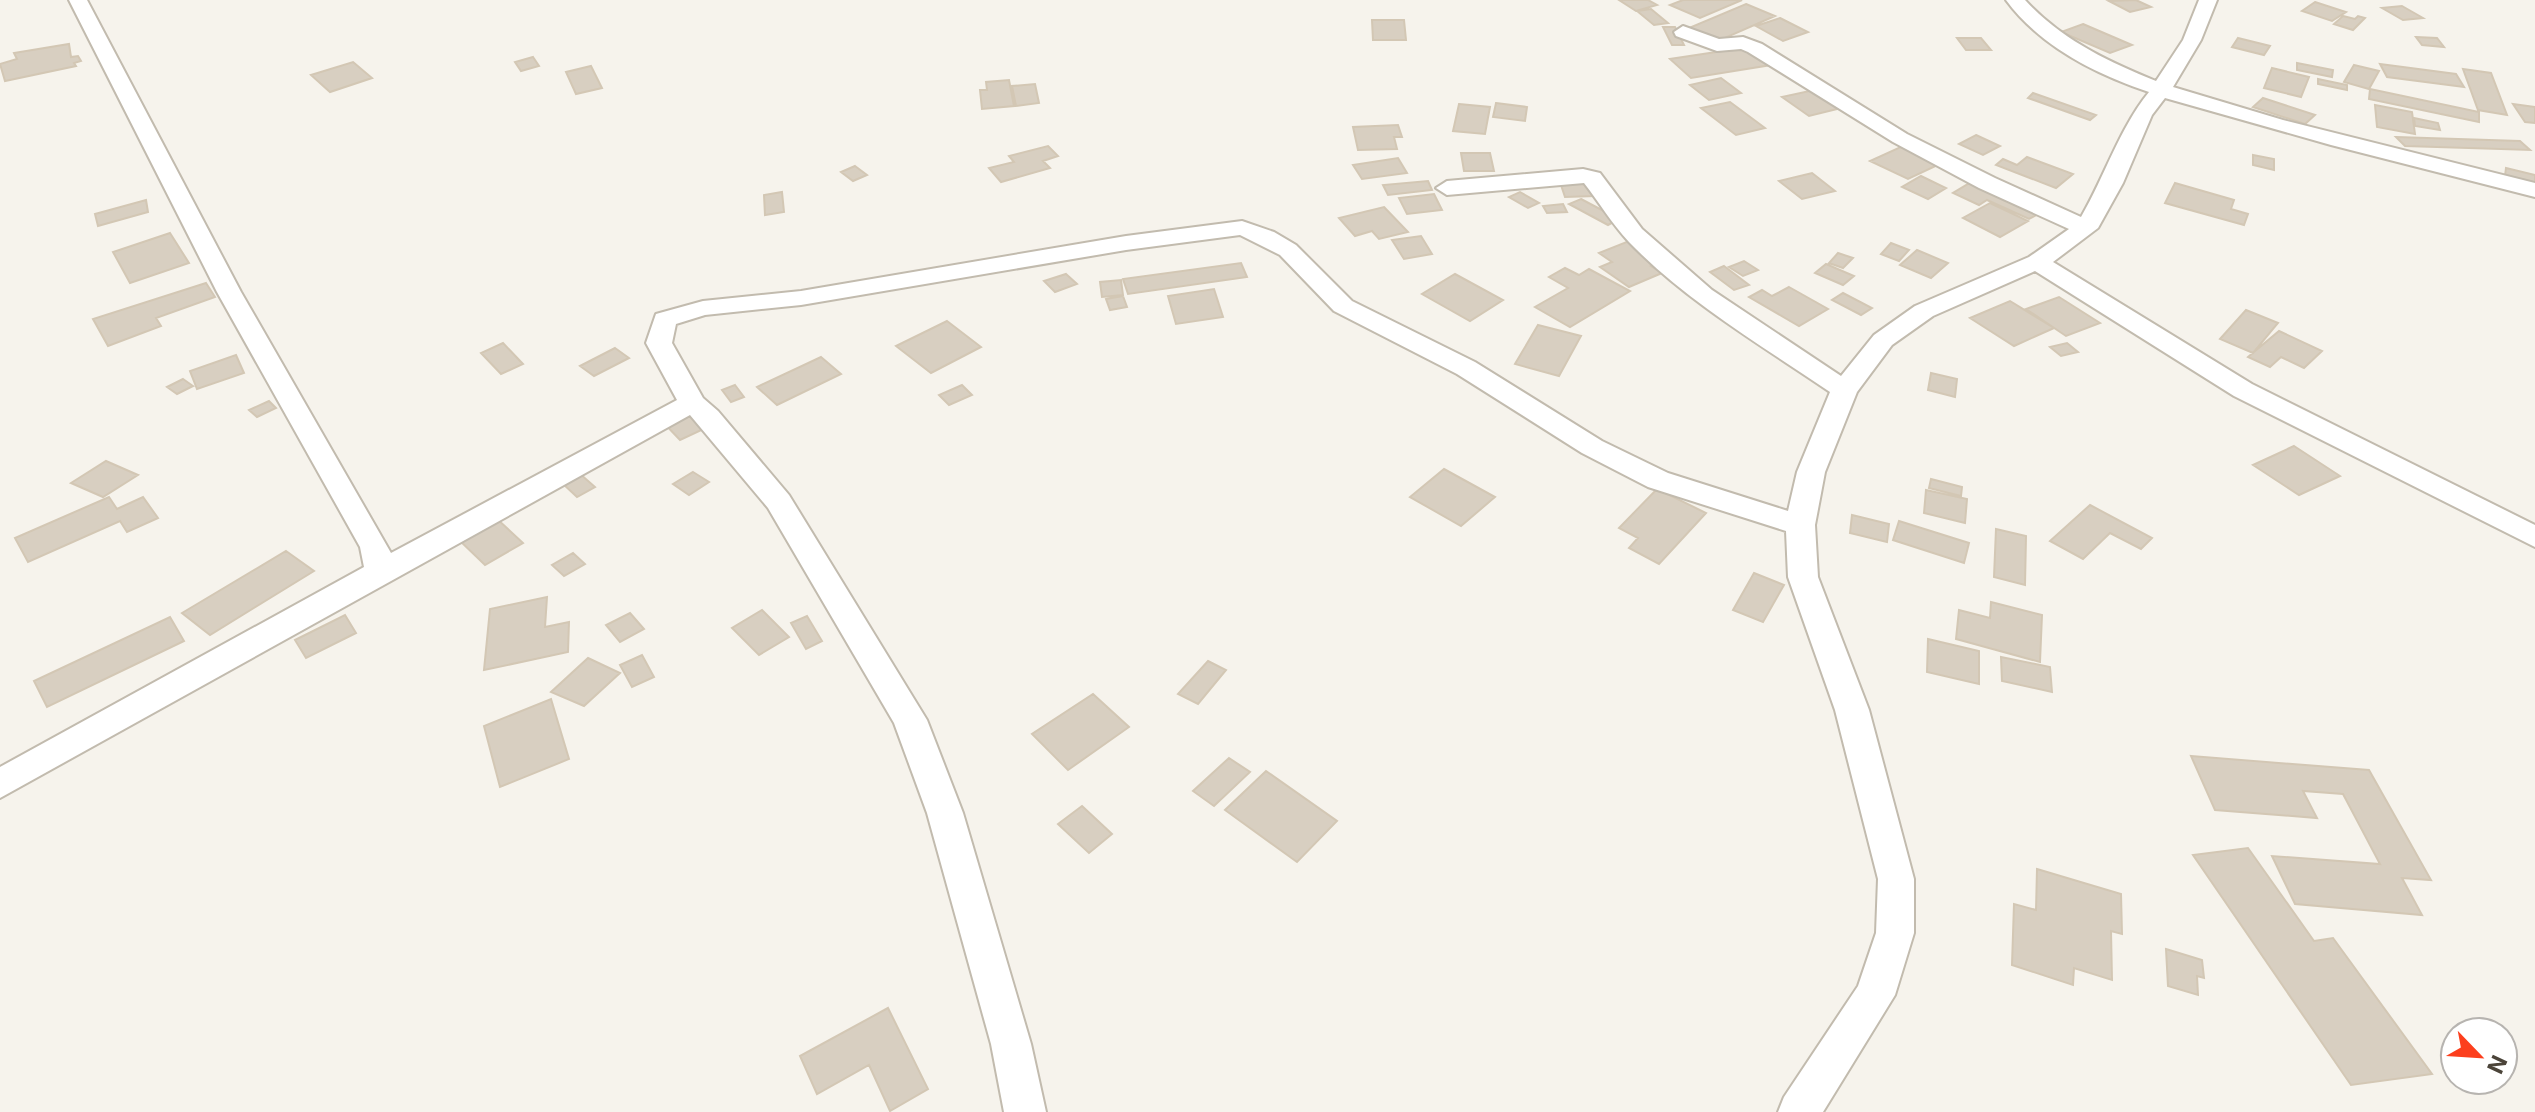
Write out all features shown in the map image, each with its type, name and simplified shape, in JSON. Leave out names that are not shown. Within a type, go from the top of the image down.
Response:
[{"type":"street","points":[[78,0],[229,292],[375,547],[380,571]]},
{"type":"street","points":[[2015,0],[2030,21],[2051,36],[2161,90],[2241,116],[2535,190]]},
{"type":"street","points":[[1799,1112],[1875,995],[1895,933],[1896,906],[1896,879],[1852,710],[1803,577],[1800,525],[1811,472],[1844,390],[1883,340],[1906,322],[1981,285],[2037,262],[2086,228],[2112,183],[2142,114],[2192,40],[2208,0]]},
{"type":"street","points":[[1683,32],[1717,45],[1743,43],[1755,48],[1900,138],[1987,183],[2086,228]]},
{"type":"street","points":[[1447,188],[1583,176],[1593,179],[1634,234],[1703,295],[1844,390]]},
{"type":"street","points":[[1025,1112],[1011,1044],[945,813],[910,720],[779,502],[708,417],[692,403],[659,343],[665,319],[703,308],[801,298],[1126,243],[1242,228],[1288,250],[1343,306],[1466,368],[1592,447],[1658,480],[1800,525]]},
{"type":"street","points":[[2037,262],[2243,390],[2535,537]]},
{"type":"street","points":[[0,784],[380,571],[692,403]]},
{"type":"building","points":[[1619,0],[1648,0],[1657,5],[1636,11]]},
{"type":"building","points":[[1683,0],[1742,0],[1700,18],[1670,5]]},
{"type":"building","points":[[2136,0],[2151,7],[2130,12],[2109,1]]},
{"type":"building","points":[[2315,2],[2346,12],[2332,21],[2302,11]]},
{"type":"building","points":[[1746,4],[1775,16],[1718,41],[1689,28]]},
{"type":"building","points":[[2402,6],[2423,18],[2403,20],[2382,8]]},
{"type":"building","points":[[1651,9],[1668,23],[1654,25],[1637,11]]},
{"type":"building","points":[[2343,16],[2365,18],[2353,30],[2334,24]]},
{"type":"building","points":[[1780,18],[1808,32],[1783,41],[1756,26]]},
{"type":"building","points":[[1372,20],[1404,20],[1406,40],[1373,40]]},
{"type":"building","points":[[2083,24],[2132,45],[2110,53],[2061,32]]},
{"type":"building","points":[[1663,27],[1675,27],[1684,45],[1672,45]]},
{"type":"building","points":[[2416,37],[2437,38],[2444,47],[2422,45]]},
{"type":"building","points":[[1957,38],[1981,38],[1991,50],[1966,50]]},
{"type":"building","points":[[2238,38],[2270,46],[2264,55],[2232,47]]},
{"type":"building","points":[[69,44],[71,57],[78,56],[81,61],[74,63],[76,66],[5,81],[0,64],[17,59],[14,53]]},
{"type":"building","points":[[1749,47],[1771,65],[1691,78],[1670,59]]},
{"type":"building","points":[[533,57],[539,66],[521,71],[515,62]]},
{"type":"building","points":[[353,62],[372,78],[330,92],[311,75]]},
{"type":"building","points":[[2297,63],[2333,70],[2332,77],[2297,70]]},
{"type":"building","points":[[2380,64],[2456,74],[2464,87],[2387,77]]},
{"type":"building","points":[[2354,65],[2379,71],[2369,89],[2344,82]]},
{"type":"building","points":[[591,66],[602,88],[576,94],[566,72]]},
{"type":"building","points":[[2272,68],[2309,77],[2301,97],[2264,88]]},
{"type":"building","points":[[2463,69],[2491,73],[2507,115],[2478,110]]},
{"type":"building","points":[[1721,78],[1741,93],[1709,100],[1690,85]]},
{"type":"building","points":[[2318,79],[2347,85],[2347,90],[2318,84]]},
{"type":"building","points":[[1009,80],[1014,106],[982,109],[980,90],[987,90],[986,82]]},
{"type":"building","points":[[1035,84],[1039,103],[1016,106],[1012,86]]},
{"type":"building","points":[[2370,89],[2479,112],[2479,122],[2369,99]]},
{"type":"building","points":[[1814,90],[1841,108],[1809,116],[1782,97]]},
{"type":"building","points":[[2033,93],[2096,115],[2090,120],[2028,98]]},
{"type":"building","points":[[2263,98],[2315,115],[2305,124],[2253,107]]},
{"type":"building","points":[[1730,102],[1765,128],[1736,135],[1701,108]]},
{"type":"building","points":[[1496,103],[1527,107],[1525,121],[1493,117]]},
{"type":"building","points":[[1459,104],[1490,107],[1485,134],[1453,131]]},
{"type":"building","points":[[2513,104],[2535,107],[2535,123],[2525,122]]},
{"type":"building","points":[[2375,105],[2412,112],[2415,134],[2377,127]]},
{"type":"building","points":[[2414,118],[2438,123],[2440,130],[2415,126]]},
{"type":"building","points":[[1398,125],[1402,137],[1394,137],[1397,149],[1358,150],[1353,127]]},
{"type":"building","points":[[1976,135],[2000,146],[1983,155],[1959,144]]},
{"type":"building","points":[[2396,137],[2520,141],[2530,150],[2405,146]]},
{"type":"building","points":[[1905,145],[1942,163],[1908,179],[1870,161]]},
{"type":"building","points":[[1048,146],[1058,156],[1043,161],[1050,168],[1001,182],[989,168],[1014,162],[1009,156]]},
{"type":"building","points":[[1461,153],[1490,153],[1494,171],[1464,171]]},
{"type":"building","points":[[2253,155],[2274,159],[2274,170],[2253,165]]},
{"type":"building","points":[[2027,157],[2073,174],[2056,188],[1996,165],[2003,159],[2017,165]]},
{"type":"building","points":[[1398,158],[1407,173],[1362,179],[1353,165]]},
{"type":"building","points":[[855,166],[867,175],[853,181],[841,172]]},
{"type":"building","points":[[2506,168],[2535,175],[2535,183],[2505,176]]},
{"type":"building","points":[[1812,173],[1835,191],[1802,199],[1779,181]]},
{"type":"building","points":[[1921,176],[1946,188],[1928,199],[1902,187]]},
{"type":"building","points":[[1428,181],[1432,190],[1388,195],[1383,185]]},
{"type":"building","points":[[1589,181],[1595,196],[1565,197],[1560,182]]},
{"type":"building","points":[[1973,181],[2040,213],[2029,219],[1987,200],[1979,205],[1953,193]]},
{"type":"building","points":[[2175,183],[2234,200],[2231,209],[2248,214],[2244,225],[2165,203]]},
{"type":"building","points":[[782,192],[784,212],[765,215],[764,195]]},
{"type":"building","points":[[1520,192],[1539,203],[1528,208],[1509,197]]},
{"type":"building","points":[[1434,194],[1442,210],[1407,214],[1399,198]]},
{"type":"building","points":[[1581,199],[1619,219],[1608,225],[1569,204]]},
{"type":"building","points":[[146,200],[148,212],[98,226],[95,214]]},
{"type":"building","points":[[1990,203],[2028,221],[2000,237],[1963,218]]},
{"type":"building","points":[[1563,204],[1567,212],[1547,213],[1543,206]]},
{"type":"building","points":[[1384,207],[1408,232],[1379,239],[1372,231],[1355,236],[1339,218]]},
{"type":"building","points":[[170,233],[189,263],[130,283],[113,252]]},
{"type":"building","points":[[1421,236],[1432,254],[1404,259],[1392,240]]},
{"type":"building","points":[[1629,241],[1661,261],[1651,266],[1662,273],[1629,287],[1600,267],[1612,262],[1599,253]]},
{"type":"building","points":[[1891,243],[1909,250],[1899,261],[1881,254]]},
{"type":"building","points":[[1917,250],[1948,263],[1931,278],[1900,265]]},
{"type":"building","points":[[1838,253],[1853,258],[1843,268],[1829,263]]},
{"type":"building","points":[[1744,261],[1758,270],[1743,276],[1729,267]]},
{"type":"building","points":[[1241,263],[1247,277],[1128,294],[1123,279]]},
{"type":"building","points":[[1826,264],[1854,276],[1843,285],[1815,273]]},
{"type":"building","points":[[1724,266],[1749,285],[1734,290],[1710,272]]},
{"type":"building","points":[[1565,268],[1579,275],[1589,269],[1630,291],[1570,327],[1535,307],[1568,288],[1549,277]]},
{"type":"building","points":[[1066,274],[1077,284],[1055,292],[1044,281]]},
{"type":"building","points":[[1455,274],[1503,300],[1470,321],[1422,294]]},
{"type":"building","points":[[1121,280],[1123,295],[1102,297],[1100,282]]},
{"type":"building","points":[[206,283],[215,297],[156,318],[161,326],[108,346],[93,319]]},
{"type":"building","points":[[1789,287],[1828,309],[1799,326],[1749,297],[1762,290],[1772,296]]},
{"type":"building","points":[[1214,289],[1223,317],[1176,324],[1168,296]]},
{"type":"building","points":[[1843,293],[1872,308],[1861,315],[1832,300]]},
{"type":"building","points":[[1123,296],[1127,307],[1110,310],[1106,299]]},
{"type":"building","points":[[2059,297],[2100,323],[2066,336],[2026,309]]},
{"type":"building","points":[[2010,301],[2054,328],[2014,346],[1970,318]]},
{"type":"building","points":[[2246,310],[2278,323],[2253,353],[2220,339]]},
{"type":"building","points":[[947,321],[981,347],[931,373],[896,346]]},
{"type":"building","points":[[1538,325],[1581,336],[1559,376],[1515,364]]},
{"type":"building","points":[[2279,331],[2322,351],[2304,368],[2281,357],[2270,367],[2248,357]]},
{"type":"building","points":[[503,343],[523,364],[501,374],[481,353]]},
{"type":"building","points":[[2067,343],[2078,352],[2061,356],[2050,347]]},
{"type":"building","points":[[615,348],[629,358],[594,376],[580,366]]},
{"type":"building","points":[[236,355],[244,373],[197,389],[190,371]]},
{"type":"building","points":[[821,357],[841,374],[777,405],[757,387]]},
{"type":"building","points":[[1931,373],[1957,379],[1955,397],[1928,390]]},
{"type":"building","points":[[183,379],[193,386],[177,394],[167,387]]},
{"type":"building","points":[[735,385],[744,397],[731,402],[722,390]]},
{"type":"building","points":[[962,385],[972,395],[949,405],[939,395]]},
{"type":"building","points":[[269,401],[276,408],[257,417],[249,410]]},
{"type":"building","points":[[691,408],[710,426],[680,440],[662,421]]},
{"type":"building","points":[[2294,446],[2340,476],[2299,495],[2253,465]]},
{"type":"building","points":[[106,461],[138,475],[103,497],[71,483]]},
{"type":"building","points":[[1444,469],[1495,497],[1461,526],[1410,497]]},
{"type":"building","points":[[693,472],[709,482],[689,495],[673,484]]},
{"type":"building","points":[[579,473],[595,487],[577,497],[561,482]]},
{"type":"building","points":[[1931,479],[1962,487],[1961,496],[1929,488]]},
{"type":"building","points":[[1657,489],[1706,513],[1659,564],[1629,548],[1638,538],[1619,528]]},
{"type":"building","points":[[1926,490],[1967,499],[1965,523],[1924,513]]},
{"type":"building","points":[[109,497],[117,509],[143,497],[158,518],[127,532],[120,521],[28,562],[15,538]]},
{"type":"building","points":[[2090,505],[2152,538],[2141,549],[2110,533],[2083,559],[2050,541]]},
{"type":"building","points":[[1852,515],[1889,524],[1887,542],[1850,533]]},
{"type":"building","points":[[496,518],[523,543],[485,565],[458,539]]},
{"type":"building","points":[[1899,521],[1969,543],[1964,563],[1893,540]]},
{"type":"building","points":[[1996,529],[2026,536],[2025,585],[1994,577]]},
{"type":"building","points":[[286,551],[314,571],[210,635],[182,613]]},
{"type":"building","points":[[573,553],[585,564],[564,576],[552,565]]},
{"type":"building","points":[[1754,573],[1784,585],[1763,622],[1733,610]]},
{"type":"building","points":[[547,597],[545,627],[569,622],[568,652],[484,670],[490,609]]},
{"type":"building","points":[[1991,602],[2042,615],[2040,662],[1956,639],[1959,610],[1990,618]]},
{"type":"building","points":[[762,610],[789,637],[759,655],[732,628]]},
{"type":"building","points":[[630,613],[644,629],[620,642],[606,625]]},
{"type":"building","points":[[345,615],[356,633],[306,658],[295,640]]},
{"type":"building","points":[[807,616],[822,641],[806,649],[791,623]]},
{"type":"building","points":[[170,617],[184,641],[47,707],[34,681]]},
{"type":"building","points":[[1928,639],[1979,651],[1979,684],[1927,672]]},
{"type":"building","points":[[642,655],[654,677],[632,687],[620,665]]},
{"type":"building","points":[[2001,657],[2050,667],[2052,692],[2002,681]]},
{"type":"building","points":[[588,658],[620,673],[584,706],[551,692]]},
{"type":"building","points":[[1208,661],[1226,670],[1198,704],[1178,694]]},
{"type":"building","points":[[1093,694],[1129,727],[1068,770],[1032,734]]},
{"type":"building","points":[[551,699],[569,759],[500,787],[484,726]]},
{"type":"building","points":[[2191,756],[2369,770],[2431,880],[2402,878],[2422,915],[2295,904],[2272,856],[2380,864],[2343,794],[2303,791],[2317,818],[2215,810]]},
{"type":"building","points":[[1229,758],[1250,772],[1214,806],[1193,791]]},
{"type":"building","points":[[1266,771],[1337,821],[1297,862],[1225,810]]},
{"type":"building","points":[[1082,806],[1112,834],[1089,853],[1058,824]]},
{"type":"building","points":[[2248,848],[2314,941],[2333,938],[2432,1074],[2351,1085],[2193,855]]},
{"type":"building","points":[[2037,869],[2121,894],[2122,934],[2111,931],[2112,980],[2074,968],[2073,985],[2012,965],[2014,904],[2036,910]]},
{"type":"building","points":[[2166,949],[2202,960],[2204,978],[2197,976],[2198,995],[2168,986]]},
{"type":"building","points":[[888,1008],[928,1089],[890,1111],[869,1065],[817,1094],[800,1056]]}]
